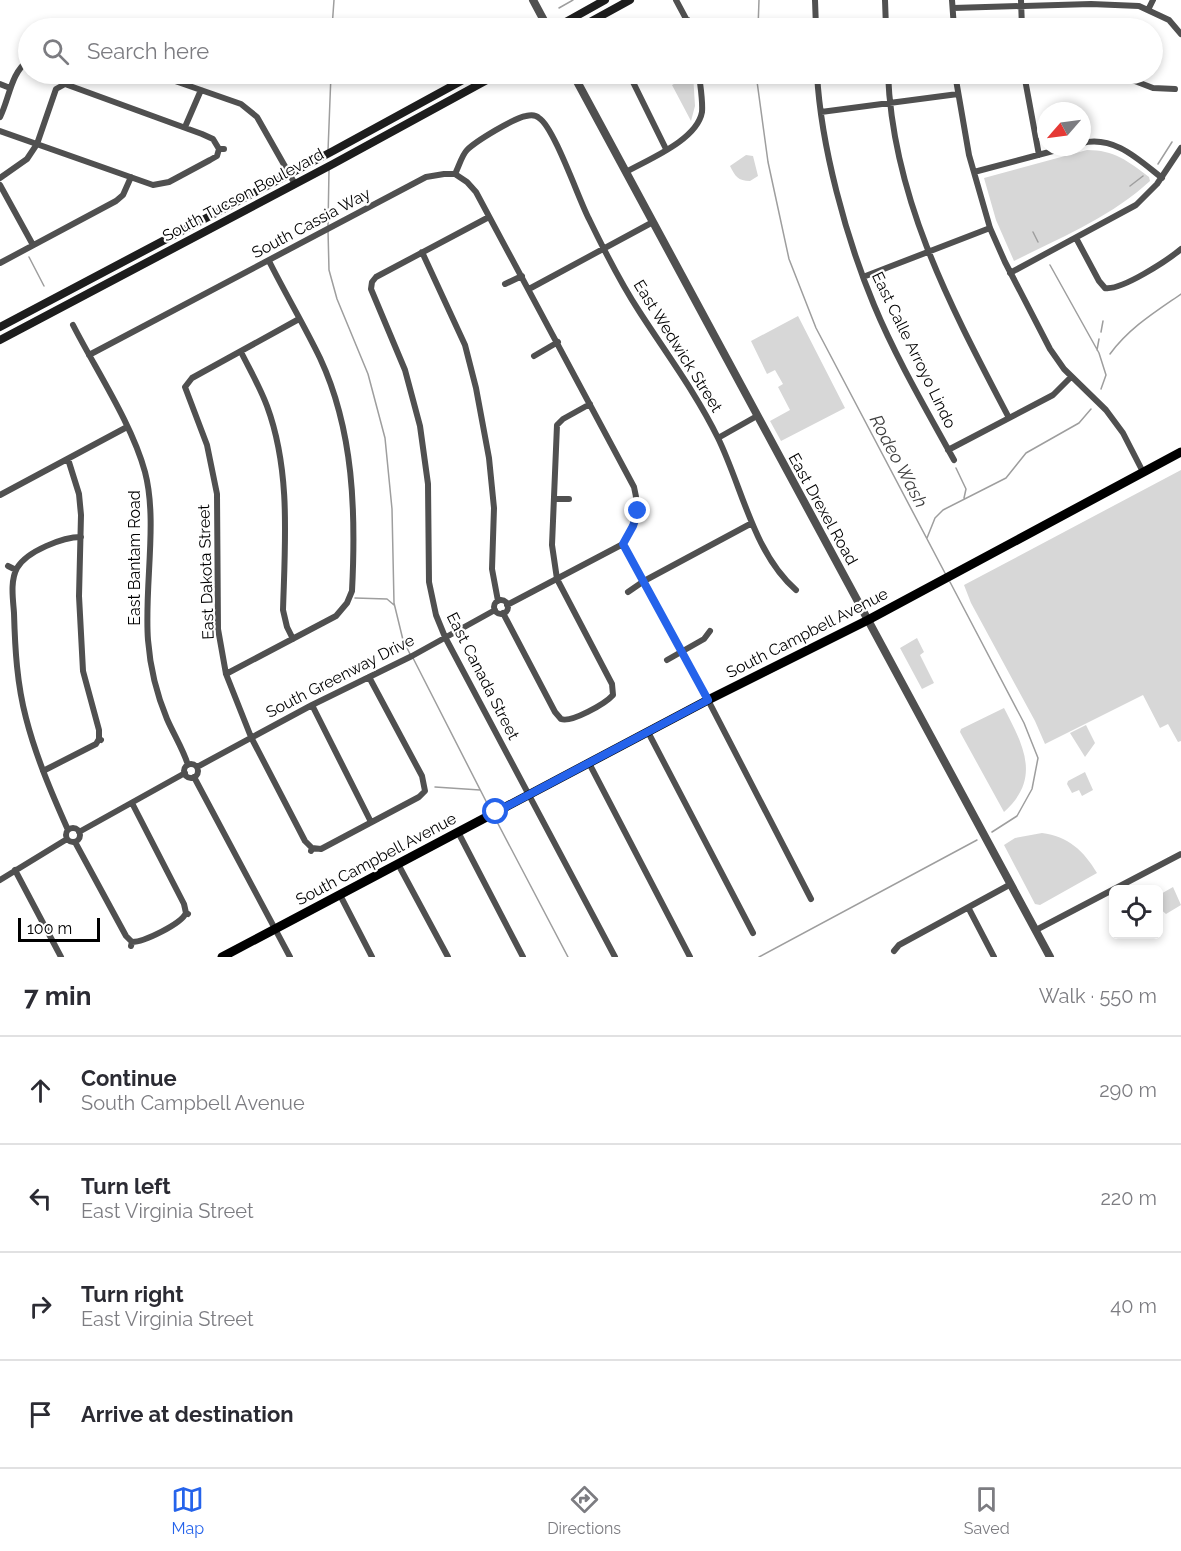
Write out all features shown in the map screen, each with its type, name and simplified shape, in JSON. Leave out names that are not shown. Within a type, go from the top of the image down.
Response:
[{"type":"main road","points":[[573,18],[605,0]]},
{"type":"main road","points":[[597,18],[630,0]]},
{"type":"main road","name":"South Tucson Boulevard","points":[[0,327],[456,84]]},
{"type":"main road","name":"South Tucson Boulevard","points":[[0,340],[480,84]]},
{"type":"main road","name":"South Campbell Avenue","points":[[222,957],[238,953],[275,929],[708,700],[868,620],[1181,452]]},
{"type":"street","points":[[532,0],[542,18]]},
{"type":"street","points":[[676,0],[687,18]]},
{"type":"street","points":[[815,0],[816,18]]},
{"type":"street","points":[[885,0],[886,18]]},
{"type":"street","points":[[952,0],[954,18]]},
{"type":"street","points":[[1149,10],[1153,0]]},
{"type":"street","points":[[953,8],[1091,2],[1139,6],[1169,20],[1181,34]]},
{"type":"street","points":[[0,117],[10,88],[18,74]]},
{"type":"street","points":[[0,84],[10,88]]},
{"type":"street","points":[[0,131],[37,144],[131,177],[153,185],[169,182],[217,156],[222,149],[213,140],[185,127],[65,84],[59,85],[56,89],[37,144],[27,159],[0,178]]},
{"type":"street","points":[[184,84],[241,104],[257,117],[296,184]]},
{"type":"street","name":"East Drexel Road","points":[[578,84],[1050,957]]},
{"type":"street","points":[[634,84],[666,149]]},
{"type":"street","points":[[626,172],[685,138],[696,126],[702,112],[700,84]]},
{"type":"street","name":"East Calle Arroyo Lindo","points":[[818,84],[823,130],[839,197],[863,277],[891,341],[954,460]]},
{"type":"street","points":[[888,84],[889,103],[908,195],[927,252],[950,305],[1009,418]]},
{"type":"street","points":[[956,84],[974,172],[990,228],[1010,273],[1050,349],[1071,377],[1106,410],[1119,428],[1143,472]]},
{"type":"street","points":[[1026,84],[1037,144]]},
{"type":"street","points":[[1144,84],[1175,89]]},
{"type":"street","points":[[185,127],[201,90]]},
{"type":"street","points":[[821,112],[958,94]]},
{"type":"street","name":"East Wedwick Street","points":[[455,174],[465,151],[478,141],[523,117],[535,114],[542,120],[568,171],[588,219],[638,310],[679,371],[718,438],[752,523],[781,578],[796,590]]},
{"type":"street","points":[[1091,142],[1109,143],[1128,152],[1162,178]]},
{"type":"street","points":[[1010,273],[1136,205],[1162,178],[1181,148]]},
{"type":"street","points":[[974,172],[1037,155]]},
{"type":"street","points":[[455,174],[476,192],[558,342],[634,487],[637,498],[638,511],[623,544],[507,605]]},
{"type":"street","name":"South Cassia Way","points":[[89,355],[426,177],[455,174]]},
{"type":"street","points":[[0,263],[116,201],[123,195],[131,177]]},
{"type":"street","points":[[0,184],[33,245]]},
{"type":"street","points":[[489,217],[422,252],[465,345],[476,388],[489,458],[494,508],[492,569],[498,601],[495,610],[503,613],[555,712],[566,721],[607,701],[613,695],[612,684],[556,579],[552,545],[556,424],[590,404]]},
{"type":"street","points":[[529,289],[653,222]]},
{"type":"street","points":[[863,277],[990,228]]},
{"type":"street","points":[[1076,238],[1105,291],[1116,288],[1169,259],[1181,249]]},
{"type":"street","name":"East Canada Street","points":[[422,252],[370,282],[372,293],[393,337],[405,370],[420,426],[428,484],[429,582],[434,607],[445,637],[615,957]]},
{"type":"street","points":[[226,674],[336,616],[347,603],[352,591],[351,470],[342,426],[320,359],[269,261]]},
{"type":"street","points":[[506,284],[522,276]]},
{"type":"street","points":[[293,639],[283,610],[286,500],[276,438],[267,405],[241,352],[299,320]]},
{"type":"street","name":"East Bantam Road","points":[[73,325],[138,451],[150,494],[148,642],[154,676],[166,717],[188,765]]},
{"type":"street","points":[[534,356],[558,342]]},
{"type":"street","name":"East Dakota Street","points":[[241,352],[192,378],[184,386],[207,445],[217,494],[218,629],[226,674],[250,737],[305,841],[312,850],[321,849],[371,822]]},
{"type":"street","points":[[948,450],[1053,395],[1071,377]]},
{"type":"street","points":[[718,438],[757,416]]},
{"type":"street","points":[[0,495],[127,427]]},
{"type":"street","points":[[43,771],[93,746],[100,740],[83,671],[79,494],[68,459]]},
{"type":"street","points":[[554,499],[569,499]]},
{"type":"street","points":[[628,592],[644,581],[752,523]]},
{"type":"street","points":[[67,839],[68,830],[43,771],[26,719],[15,657],[13,586],[16,570],[28,557],[59,540],[81,537]]},
{"type":"street","points":[[623,544],[812,899]]},
{"type":"street","points":[[8,566],[16,570]]},
{"type":"street","points":[[498,601],[504,601],[507,605]]},
{"type":"street","points":[[503,613],[507,610],[507,605]]},
{"type":"street","name":"South Greenway Drive","points":[[197,767],[250,737],[495,610]]},
{"type":"street","points":[[667,660],[704,639],[710,631]]},
{"type":"street","points":[[312,705],[371,822],[419,797],[427,790],[422,776],[369,677]]},
{"type":"street","points":[[648,732],[753,933]]},
{"type":"street","points":[[589,763],[690,957]]},
{"type":"street","points":[[79,832],[184,772],[188,765],[194,764],[197,767],[198,773],[194,777]]},
{"type":"street","points":[[184,772],[187,776],[194,777]]},
{"type":"street","points":[[194,777],[290,957]]},
{"type":"street","points":[[67,839],[75,842],[132,944],[183,919],[187,914],[186,908],[132,803]]},
{"type":"street","points":[[68,830],[74,829],[79,832]]},
{"type":"street","points":[[75,842],[79,838],[79,832]]},
{"type":"street","points":[[458,832],[524,957]]},
{"type":"street","points":[[0,880],[67,839]]},
{"type":"street","points":[[1036,930],[1181,854]]},
{"type":"street","points":[[398,864],[448,957]]},
{"type":"street","points":[[15,870],[61,957]]},
{"type":"street","points":[[887,948],[894,954],[899,945],[969,909],[1011,884]]},
{"type":"street","points":[[340,895],[372,957]]},
{"type":"street","points":[[969,909],[994,957]]},
{"type":"shaded area","points":[[694,84],[695,106],[691,121],[672,85]]},
{"type":"shaded area","points":[[1091,150],[1113,154],[1134,166],[1149,177],[1150,181],[1102,216],[1014,261],[996,220],[984,178],[1065,156],[1091,156]]},
{"type":"shaded area","points":[[746,155],[753,156],[758,176],[750,181],[737,177],[730,166]]},
{"type":"shaded area","points":[[798,316],[845,408],[781,441],[770,421],[790,410],[778,387],[783,384],[775,370],[767,374],[751,341]]},
{"type":"shaded area","points":[[1181,470],[1181,741],[1178,742],[1168,724],[1160,728],[1143,695],[1045,744],[1035,721],[971,603],[964,585]]},
{"type":"shaded area","points":[[917,638],[924,652],[920,655],[934,683],[922,689],[900,648]]},
{"type":"shaded area","points":[[1004,708],[1022,748],[1026,774],[1023,787],[1004,812],[960,732],[961,729]]},
{"type":"shaded area","points":[[1086,725],[1095,743],[1085,757],[1070,733]]},
{"type":"shaded area","points":[[1085,772],[1093,790],[1082,796],[1079,790],[1072,793],[1067,784],[1068,781]]},
{"type":"shaded area","points":[[1042,833],[1060,837],[1081,851],[1097,873],[1040,905],[1035,904],[1004,845],[1015,838]]},
{"type":"shaded area","points":[[1173,887],[1181,905],[1166,914],[1163,911],[1163,893]]},
{"type":"waterway","points":[[333,18],[334,0]]},
{"type":"waterway","points":[[559,8],[573,0]]},
{"type":"waterway","name":"Rodeo Wash","points":[[758,18],[759,0]]},
{"type":"waterway","points":[[328,151],[331,84]]},
{"type":"waterway","name":"Rodeo Wash","points":[[757,84],[768,162],[789,259],[816,328],[946,575]]},
{"type":"waterway","points":[[1158,164],[1172,142]]},
{"type":"waterway","points":[[328,226],[329,170]]},
{"type":"waterway","points":[[1130,186],[1143,176]]},
{"type":"waterway","points":[[328,230],[329,270],[337,299],[368,374],[385,438],[392,509],[394,603],[403,640],[410,654]]},
{"type":"waterway","points":[[1033,232],[1038,242]]},
{"type":"waterway","points":[[29,257],[44,286]]},
{"type":"waterway","points":[[1050,265],[1099,353],[1106,375],[1101,389]]},
{"type":"waterway","points":[[1110,354],[1134,328],[1181,294]]},
{"type":"waterway","points":[[1101,332],[1103,321]]},
{"type":"waterway","points":[[1097,350],[1099,339]]},
{"type":"waterway","points":[[927,538],[935,518],[943,510],[1006,478],[1026,453],[1079,423],[1091,409]]},
{"type":"waterway","points":[[956,468],[966,489],[964,498]]},
{"type":"waterway","name":"Rodeo Wash","points":[[950,582],[1024,723],[1038,758],[1032,789],[1017,816],[992,832]]},
{"type":"waterway","points":[[355,598],[387,599],[394,605]]},
{"type":"waterway","points":[[413,658],[491,811]]},
{"type":"waterway","points":[[435,787],[480,790]]},
{"type":"waterway","points":[[495,818],[568,957]]},
{"type":"waterway","points":[[759,957],[977,840]]},
{"type":"route","points":[[496,812],[708,700],[623,544],[638,511]]}]
